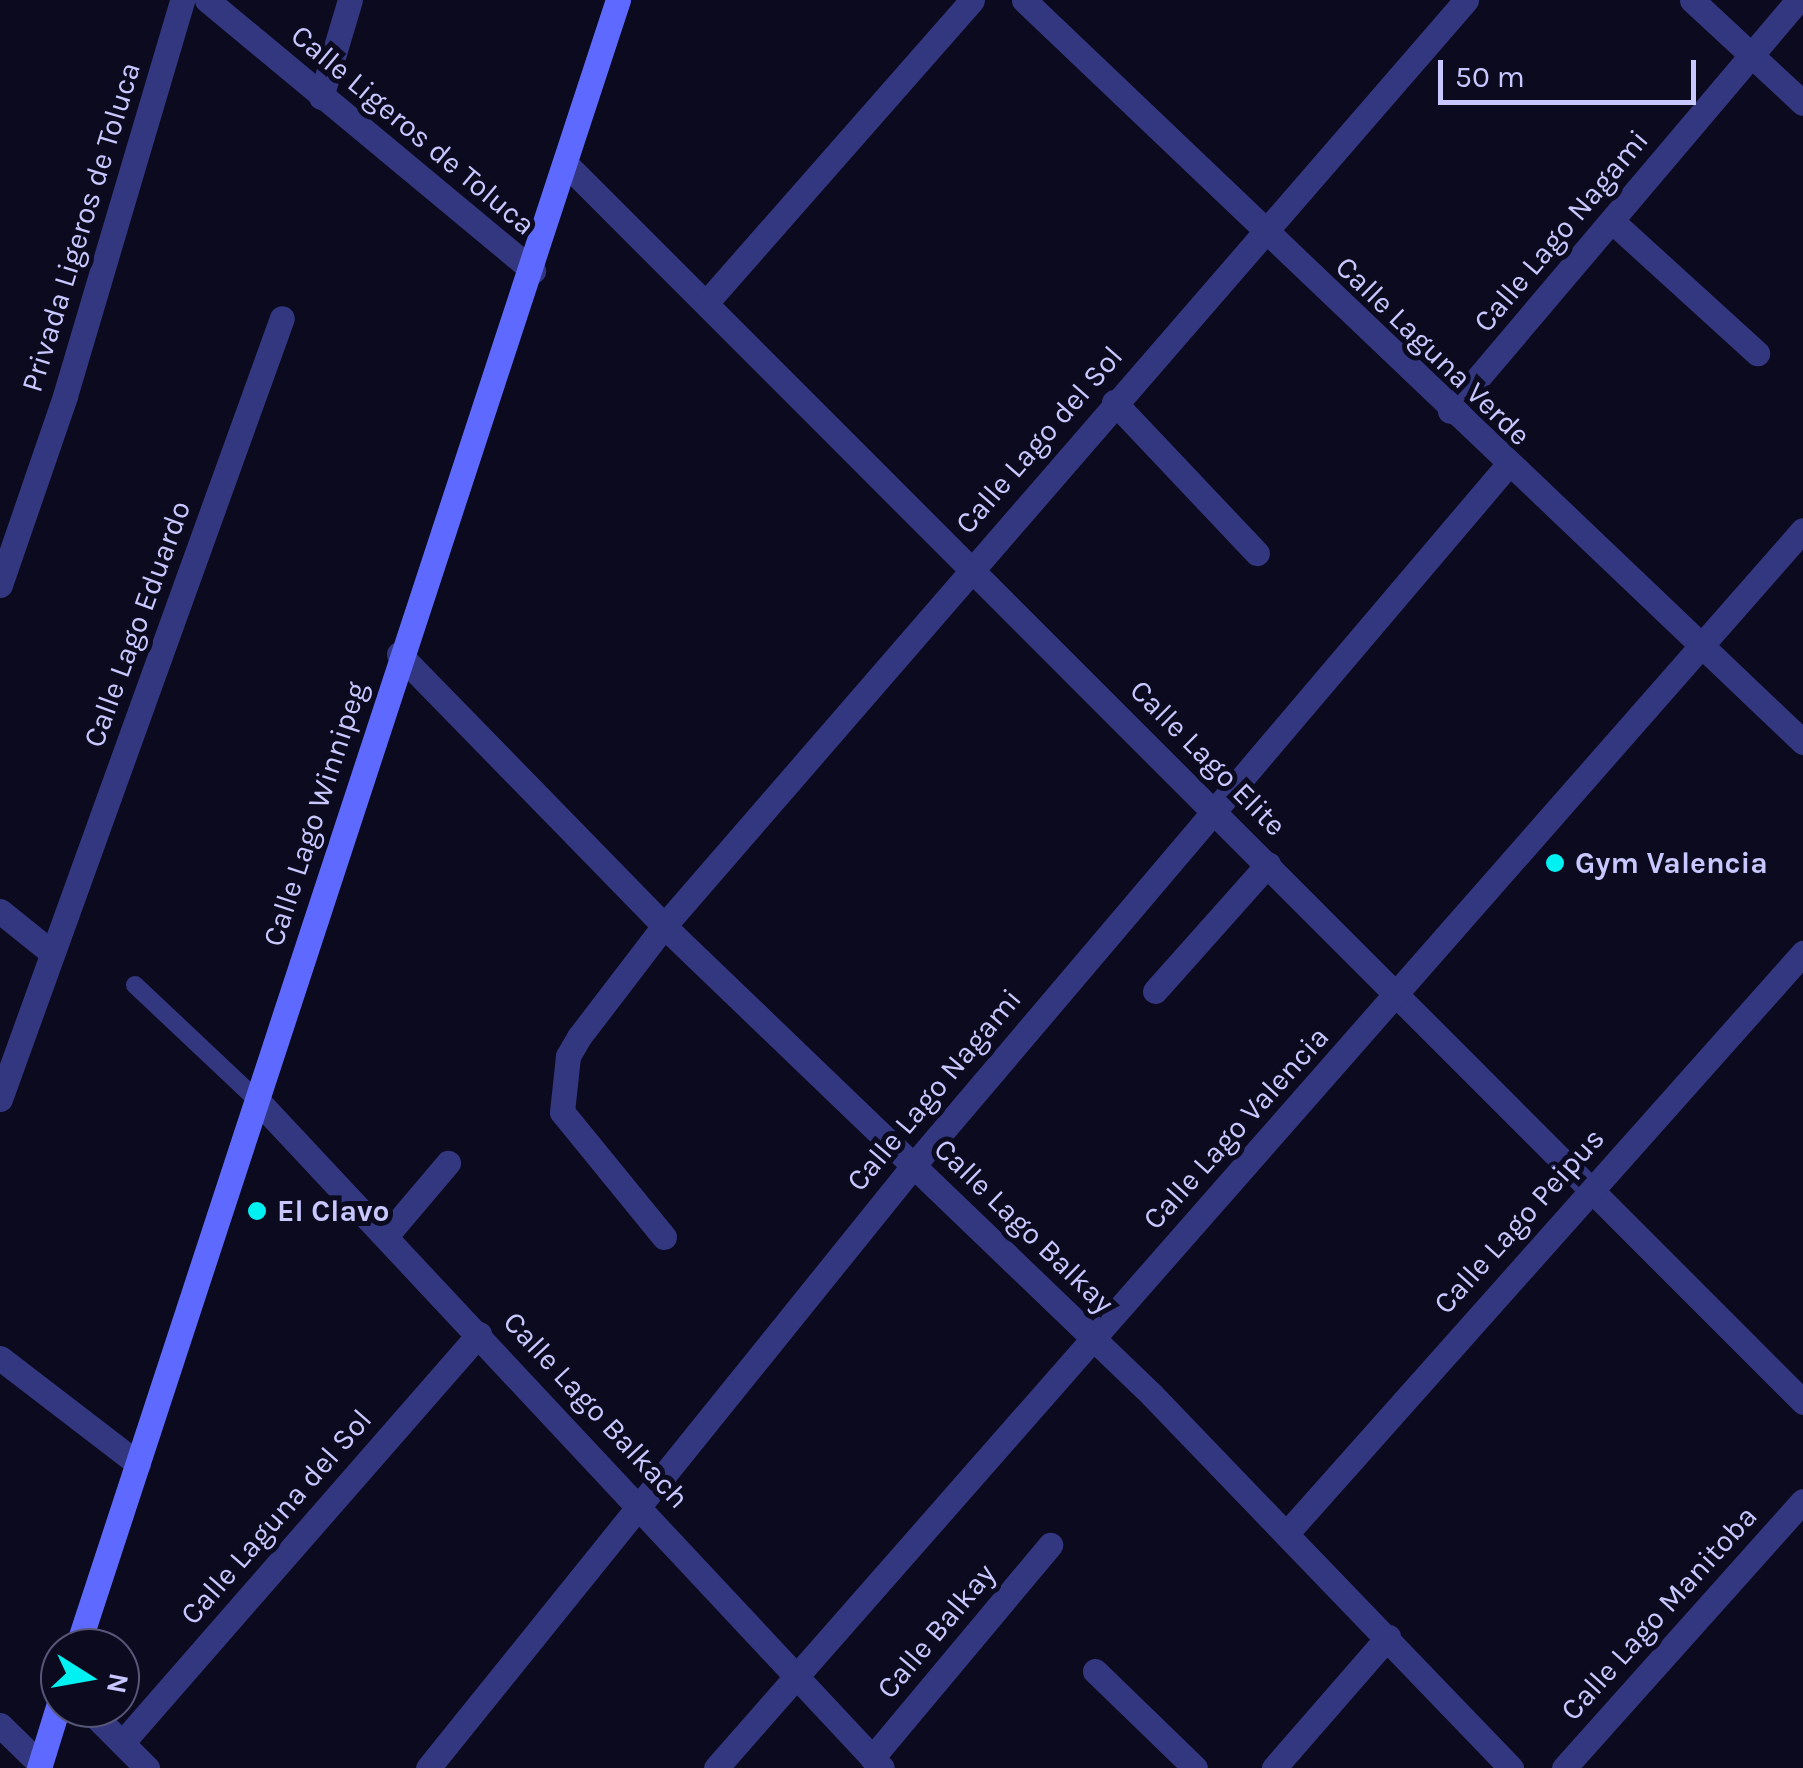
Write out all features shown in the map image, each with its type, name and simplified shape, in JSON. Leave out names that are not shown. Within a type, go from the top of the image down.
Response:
[{"type":"main road","name":"Calle Lago Winnipeg","points":[[84,1628],[258,1101],[400,654],[533,270],[618,0]]},
{"type":"main road","points":[[40,1766],[52,1728]]},
{"type":"street","name":"Privada Ligeros de Toluca","points":[[0,585],[66,396],[182,0]]},
{"type":"street","name":"Calle Ligeros de Toluca","points":[[207,0],[533,270]]},
{"type":"street","points":[[321,97],[350,0]]},
{"type":"street","points":[[706,302],[972,0]]},
{"type":"street","name":"Calle Laguna Verde","points":[[1024,0],[1506,468],[1803,742]]},
{"type":"street","name":"Calle Lago del Sol","points":[[664,1237],[584,1149],[562,1112],[568,1056],[664,926],[1466,0]]},
{"type":"street","points":[[1692,0],[1803,102]]},
{"type":"street","name":"Calle Lago Nagami","points":[[1450,411],[1800,2]]},
{"type":"street","name":"Calle Lago Elite","points":[[565,162],[969,570],[1592,1186],[1803,1402]]},
{"type":"street","points":[[1612,222],[1757,353]]},
{"type":"street","name":"Calle Lago Eduardo","points":[[0,1098],[282,318]]},
{"type":"street","points":[[1114,402],[1257,553]]},
{"type":"street","name":"Calle Lago Nagami","points":[[428,1768],[913,1166],[1212,807],[1506,468]]},
{"type":"street","name":"Calle Lago Valencia","points":[[716,1768],[793,1674],[1090,1335],[1401,996],[1698,646],[1803,530]]},
{"type":"street","name":"Calle Lago Balkay","points":[[400,654],[664,926],[1090,1335],[1388,1636],[1511,1768]]},
{"type":"street","points":[[1155,992],[1268,864]]},
{"type":"street","points":[[0,912],[52,952]]},
{"type":"street","name":"Calle Lago Peipus","points":[[1286,1534],[1803,953]]},
{"type":"street","name":"Calle Lago Balkach","points":[[258,1101],[640,1503],[877,1763]]},
{"type":"street","points":[[386,1236],[448,1162]]},
{"type":"street","name":"Calle Laguna del Sol","points":[[122,1742],[479,1334]]},
{"type":"street","points":[[0,1358],[138,1464]]},
{"type":"street","name":"Calle Lago Manitoba","points":[[1564,1768],[1803,1501]]},
{"type":"street","name":"Calle Balkay","points":[[877,1763],[1050,1546]]},
{"type":"street","points":[[1274,1768],[1388,1636]]},
{"type":"street","points":[[1095,1671],[1195,1768]]},
{"type":"street","points":[[0,1724],[40,1766]]},
{"type":"street","points":[[108,1728],[147,1768]]},
{"type":"lane","points":[[134,985],[258,1101]]},
{"type":"place","name":"Gym Valencia","points":[[1555,863]]},
{"type":"place","name":"El Clavo","points":[[257,1211]]}]
